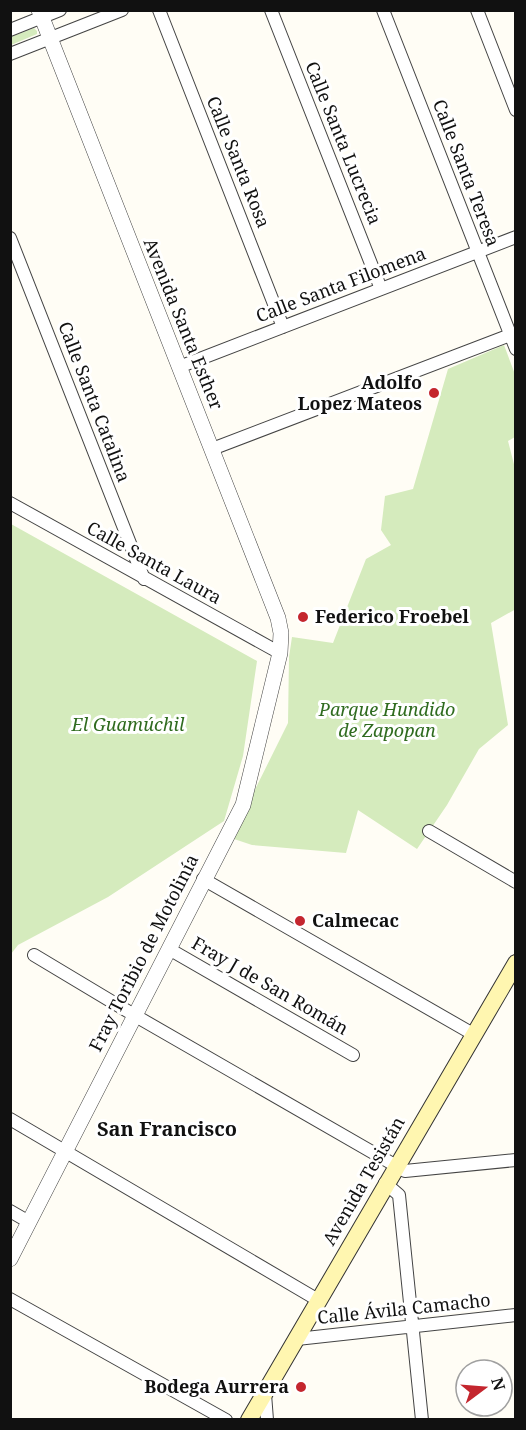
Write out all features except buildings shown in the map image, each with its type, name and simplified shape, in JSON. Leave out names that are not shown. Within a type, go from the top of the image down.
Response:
[{"type":"main road","name":"Avenida Tesistán","points":[[249,1419],[385,1183],[516,963]]},
{"type":"street","points":[[10,30],[40,14],[60,10]]},
{"type":"street","points":[[10,54],[122,10]]},
{"type":"street","name":"Calle Santa Rosa","points":[[159,10],[284,327]]},
{"type":"street","name":"Calle Santa Lucrecia","points":[[271,10],[381,289]]},
{"type":"street","name":"Calle Santa Teresa","points":[[383,10],[516,349]]},
{"type":"street","points":[[477,10],[516,110]]},
{"type":"street","name":"Avenida Santa Esther","points":[[40,14],[278,618],[281,633],[280,653]]},
{"type":"street","name":"Calle Santa Filomena","points":[[179,367],[516,237]]},
{"type":"street","name":"Calle Santa Catalina","points":[[10,238],[144,579]]},
{"type":"street","points":[[212,449],[510,335]]},
{"type":"street","name":"Calle Santa Laura","points":[[12,501],[144,579],[280,653]]},
{"type":"street","name":"Fray Toribio de Motolinía","points":[[10,1259],[243,805],[280,653]]},
{"type":"street","points":[[429,831],[516,882]]},
{"type":"street","points":[[203,879],[473,1034]]},
{"type":"street","name":"Fray J de San Román","points":[[169,949],[353,1055]]},
{"type":"street","points":[[34,955],[405,1171],[516,1160]]},
{"type":"street","points":[[10,1119],[318,1300]]},
{"type":"street","points":[[385,1183],[399,1195],[422,1419]]},
{"type":"street","points":[[10,1210],[29,1222]]},
{"type":"street","points":[[10,1299],[226,1419]]},
{"type":"street","name":"Calle Ávila Camacho","points":[[297,1339],[516,1315]]},
{"type":"street","points":[[265,1394],[267,1419]]},
{"type":"green space","points":[[34,28],[37,34],[11,45],[11,37]]},
{"type":"green space","name":"Parque Hundido de Zapopan","points":[[504,345],[516,377],[515,437],[508,441],[516,472],[516,609],[491,623],[508,725],[479,749],[447,805],[417,849],[358,810],[346,853],[252,845],[231,838],[288,723],[289,657],[292,637],[333,643],[366,559],[391,545],[381,530],[385,496],[413,489],[448,369]]},
{"type":"green space","name":"El Guamúchil","points":[[11,524],[257,661],[243,756],[224,821],[108,897],[18,945],[11,954]]},
{"type":"place","name":"Adolfo Lopez Mateos","points":[[434,393]]},
{"type":"place","name":"Federico Froebel","points":[[303,617]]},
{"type":"place","name":"Calmecac","points":[[300,921]]},
{"type":"place","name":"Bodega Aurrera","points":[[301,1387]]},
{"type":"district","name":"San Francisco","points":[[167,1129]]}]
